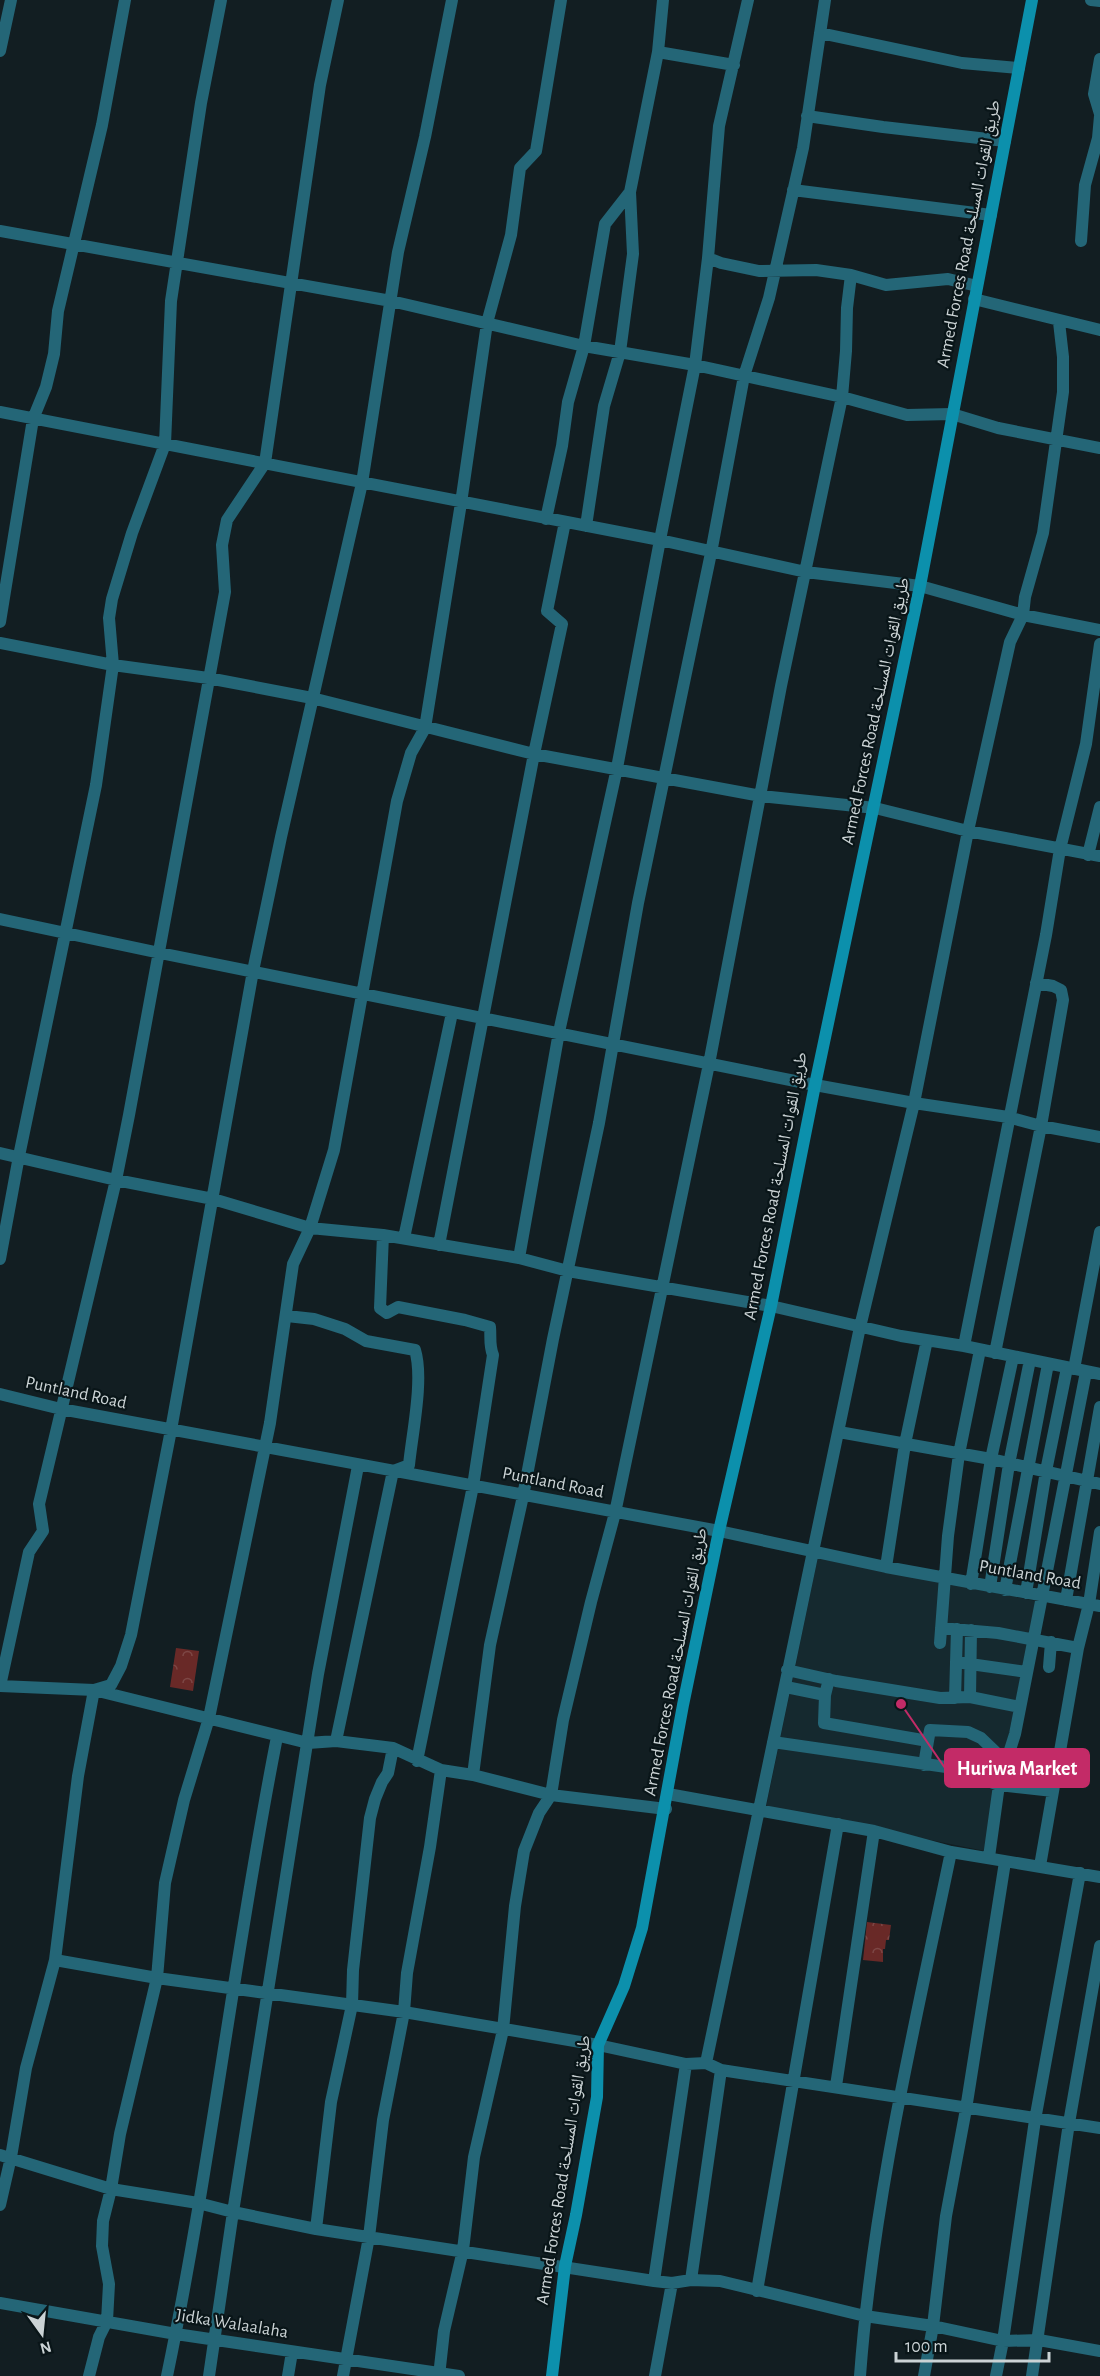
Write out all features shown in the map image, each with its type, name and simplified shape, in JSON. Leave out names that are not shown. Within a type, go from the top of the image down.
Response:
[{"type":"street","points":[[0,51],[11,0]]},
{"type":"street","points":[[0,622],[33,418],[46,387],[54,354],[58,311],[76,243],[102,125],[124,0]]},
{"type":"street","points":[[0,1259],[19,1156],[96,785],[113,665],[109,618],[112,599],[132,533],[165,444],[171,301],[201,103],[221,0]]},
{"type":"street","points":[[338,0],[320,85],[265,463],[227,520],[222,545],[225,592],[160,953],[116,1180],[39,1504],[43,1531],[29,1552],[0,1686],[94,1690],[277,1737],[308,1743],[336,1741],[393,1748],[417,1761],[441,1770],[473,1775],[551,1796],[666,1809]]},
{"type":"street","points":[[94,1690],[111,1684],[121,1666],[131,1635],[171,1430],[254,971],[281,837],[362,483],[398,252],[425,137],[452,0]]},
{"type":"street","points":[[89,2376],[99,2337],[107,2321],[109,2284],[102,2246],[103,2221],[120,2134],[157,1978],[167,1872],[184,1800],[209,1718],[265,1447],[287,1316],[293,1264],[310,1228],[334,1150],[397,801],[411,753],[425,728],[487,322],[511,235],[520,168],[536,151],[561,0]]},
{"type":"street","points":[[586,526],[603,406],[620,352],[633,254],[630,192],[658,52],[663,0]]},
{"type":"street","points":[[519,1258],[560,1032],[617,768],[695,365],[708,258],[719,126],[748,0]]},
{"type":"street","points":[[473,1775],[490,1645],[524,1496],[614,1045],[638,903],[711,553],[744,376],[764,316],[803,148],[825,0]]},
{"type":"street","name":"Armed Forces Road طريق القوات المسلحة","points":[[552,2376],[564,2266],[576,2215],[597,2097],[598,2045],[624,1986],[642,1928],[666,1809],[683,1705],[719,1531],[771,1306],[814,1085],[875,808],[920,586],[1032,0]]},
{"type":"street","points":[[1091,0],[1100,1]]},
{"type":"street","points":[[820,33],[962,63],[1019,68]]},
{"type":"street","points":[[658,52],[734,65]]},
{"type":"street","points":[[1081,241],[1085,185],[1098,138],[1100,115],[1097,94],[1100,59]]},
{"type":"street","points":[[807,116],[1005,141]]},
{"type":"street","points":[[793,190],[991,215]]},
{"type":"street","points":[[546,519],[562,446],[568,402],[584,346],[605,224],[630,192]]},
{"type":"street","points":[[0,231],[391,301],[584,346],[695,365],[842,397],[907,415],[952,414],[998,429],[1100,448]]},
{"type":"street","points":[[708,258],[759,271],[816,270],[851,275],[886,285],[948,279],[977,286]]},
{"type":"street","points":[[439,2374],[444,2331],[463,2250],[474,2157],[503,2030],[515,1906],[524,1851],[539,1814],[551,1796],[563,1720],[615,1513],[709,1064],[781,686],[842,397],[846,314],[851,275]]},
{"type":"street","points":[[974,300],[1100,330]]},
{"type":"street","points":[[706,2063],[860,1327],[914,1103],[968,831],[1010,642],[1023,615],[1025,597],[1043,533],[1057,440],[1063,380],[1059,322]]},
{"type":"street","points":[[0,412],[660,540],[806,572],[920,586],[1023,615],[1100,630]]},
{"type":"street","points":[[439,1245],[534,754],[562,624],[547,611],[565,522]]},
{"type":"street","points":[[0,642],[113,665],[208,678],[312,698],[534,754],[761,796],[875,808],[968,831],[1094,856],[1100,807]]},
{"type":"street","points":[[964,1346],[1036,983],[1060,849],[1086,744],[1100,644]]},
{"type":"street","points":[[0,919],[814,1085],[1008,1117],[1100,1137]]},
{"type":"street","points":[[995,1353],[1041,1126],[1063,1000],[1061,990],[1036,983]]},
{"type":"street","points":[[404,1238],[452,1013]]},
{"type":"street","points":[[0,1153],[116,1180],[213,1199],[310,1228],[404,1238],[519,1258],[568,1271],[661,1289],[771,1306],[860,1327],[1100,1374]]},
{"type":"street","points":[[989,1857],[999,1785],[1020,1707],[1066,1475],[1076,1369],[1100,1232]]},
{"type":"street","points":[[383,1235],[380,1308],[387,1313],[398,1307],[465,1320],[490,1328],[489,1346],[493,1356],[473,1486],[417,1761]]},
{"type":"street","points":[[287,1316],[314,1319],[345,1329],[366,1341],[415,1350],[417,1388],[409,1465],[393,1471],[336,1741]]},
{"type":"street","points":[[886,1567],[905,1444],[927,1340]]},
{"type":"street","points":[[940,1643],[948,1536],[959,1454],[980,1350]]},
{"type":"street","points":[[971,1584],[991,1459],[1013,1357]]},
{"type":"street","points":[[990,1587],[1030,1360]]},
{"type":"street","points":[[1005,1590],[1048,1364]]},
{"type":"street","points":[[1026,1593],[1047,1471],[1076,1369]]},
{"type":"street","name":"Puntland Road","points":[[0,1394],[60,1409],[358,1466],[719,1531],[971,1584],[1094,1605]]},
{"type":"street","points":[[1066,1600],[1100,1407]]},
{"type":"street","points":[[838,1432],[991,1459],[1100,1484]]},
{"type":"street","points":[[209,2376],[318,1674],[358,1466]]},
{"type":"street","points":[[1040,1866],[1078,1648],[1094,1605],[1100,1532]]},
{"type":"street","points":[[941,1628],[1034,1639],[1078,1648]]},
{"type":"street","points":[[956,1698],[957,1629]]},
{"type":"street","points":[[970,1697],[971,1630]]},
{"type":"street","points":[[1049,1667],[1052,1642]]},
{"type":"street","points":[[956,1662],[1027,1672]]},
{"type":"street","points":[[787,1670],[940,1698],[970,1697],[1020,1707]]},
{"type":"street","points":[[829,1679],[825,1695],[824,1723],[928,1741]]},
{"type":"street","points":[[786,1687],[825,1695]]},
{"type":"street","points":[[0,2205],[6,2156],[26,2068],[55,1960],[78,1776],[94,1690]]},
{"type":"street","points":[[924,1765],[930,1731],[968,1732],[981,1738],[1006,1763]]},
{"type":"street","points":[[167,2376],[234,1988],[253,1861],[277,1737]]},
{"type":"street","points":[[773,1742],[953,1768],[999,1785],[1053,1791]]},
{"type":"street","points":[[316,2229],[331,2102],[351,2005],[370,1818],[375,1799],[388,1773],[393,1748]]},
{"type":"street","points":[[343,2376],[369,2237],[383,2120],[404,2012],[407,1973],[430,1847],[441,1770]]},
{"type":"street","points":[[668,1794],[874,1831],[951,1852],[1100,1877]]},
{"type":"street","points":[[757,2291],[838,1824]]},
{"type":"street","points":[[836,2086],[874,1831]]},
{"type":"street","points":[[860,2376],[865,2316],[899,2097],[951,1852]]},
{"type":"street","points":[[924,2376],[933,2326],[946,2216],[966,2109],[1005,1862]]},
{"type":"street","points":[[996,2376],[1035,2120],[1080,1873]]},
{"type":"street","points":[[1032,2376],[1069,2123],[1100,1946]]},
{"type":"street","points":[[55,1960],[157,1978],[404,2012],[598,2045],[686,2064],[706,2063],[721,2070],[794,2082],[836,2086],[1035,2120],[1100,2128]]},
{"type":"street","points":[[654,2281],[686,2064]]},
{"type":"street","points":[[691,2280],[721,2070]]},
{"type":"street","points":[[6,2156],[54,2173],[111,2189],[198,2203],[316,2229],[654,2281],[672,2283],[691,2280],[720,2281],[865,2316],[933,2326],[1003,2341],[1039,2340],[1100,2351]]},
{"type":"street","points":[[655,2376],[672,2283]]},
{"type":"street","name":"Jidka Walaalaha","points":[[0,2303],[176,2334],[459,2376]]},
{"type":"street","points":[[288,2376],[292,2352]]},
{"type":"shaded area","points":[[818,1557],[1036,1601],[985,1851],[766,1807]]},
{"type":"green space","points":[[176,1648],[199,1651],[193,1691],[170,1687]]},
{"type":"green space","points":[[867,1922],[891,1925],[889,1940],[886,1940],[885,1949],[883,1949],[883,1962],[863,1960]]},
{"type":"place","name":"Huriwa Market","points":[[901,1704]]}]
